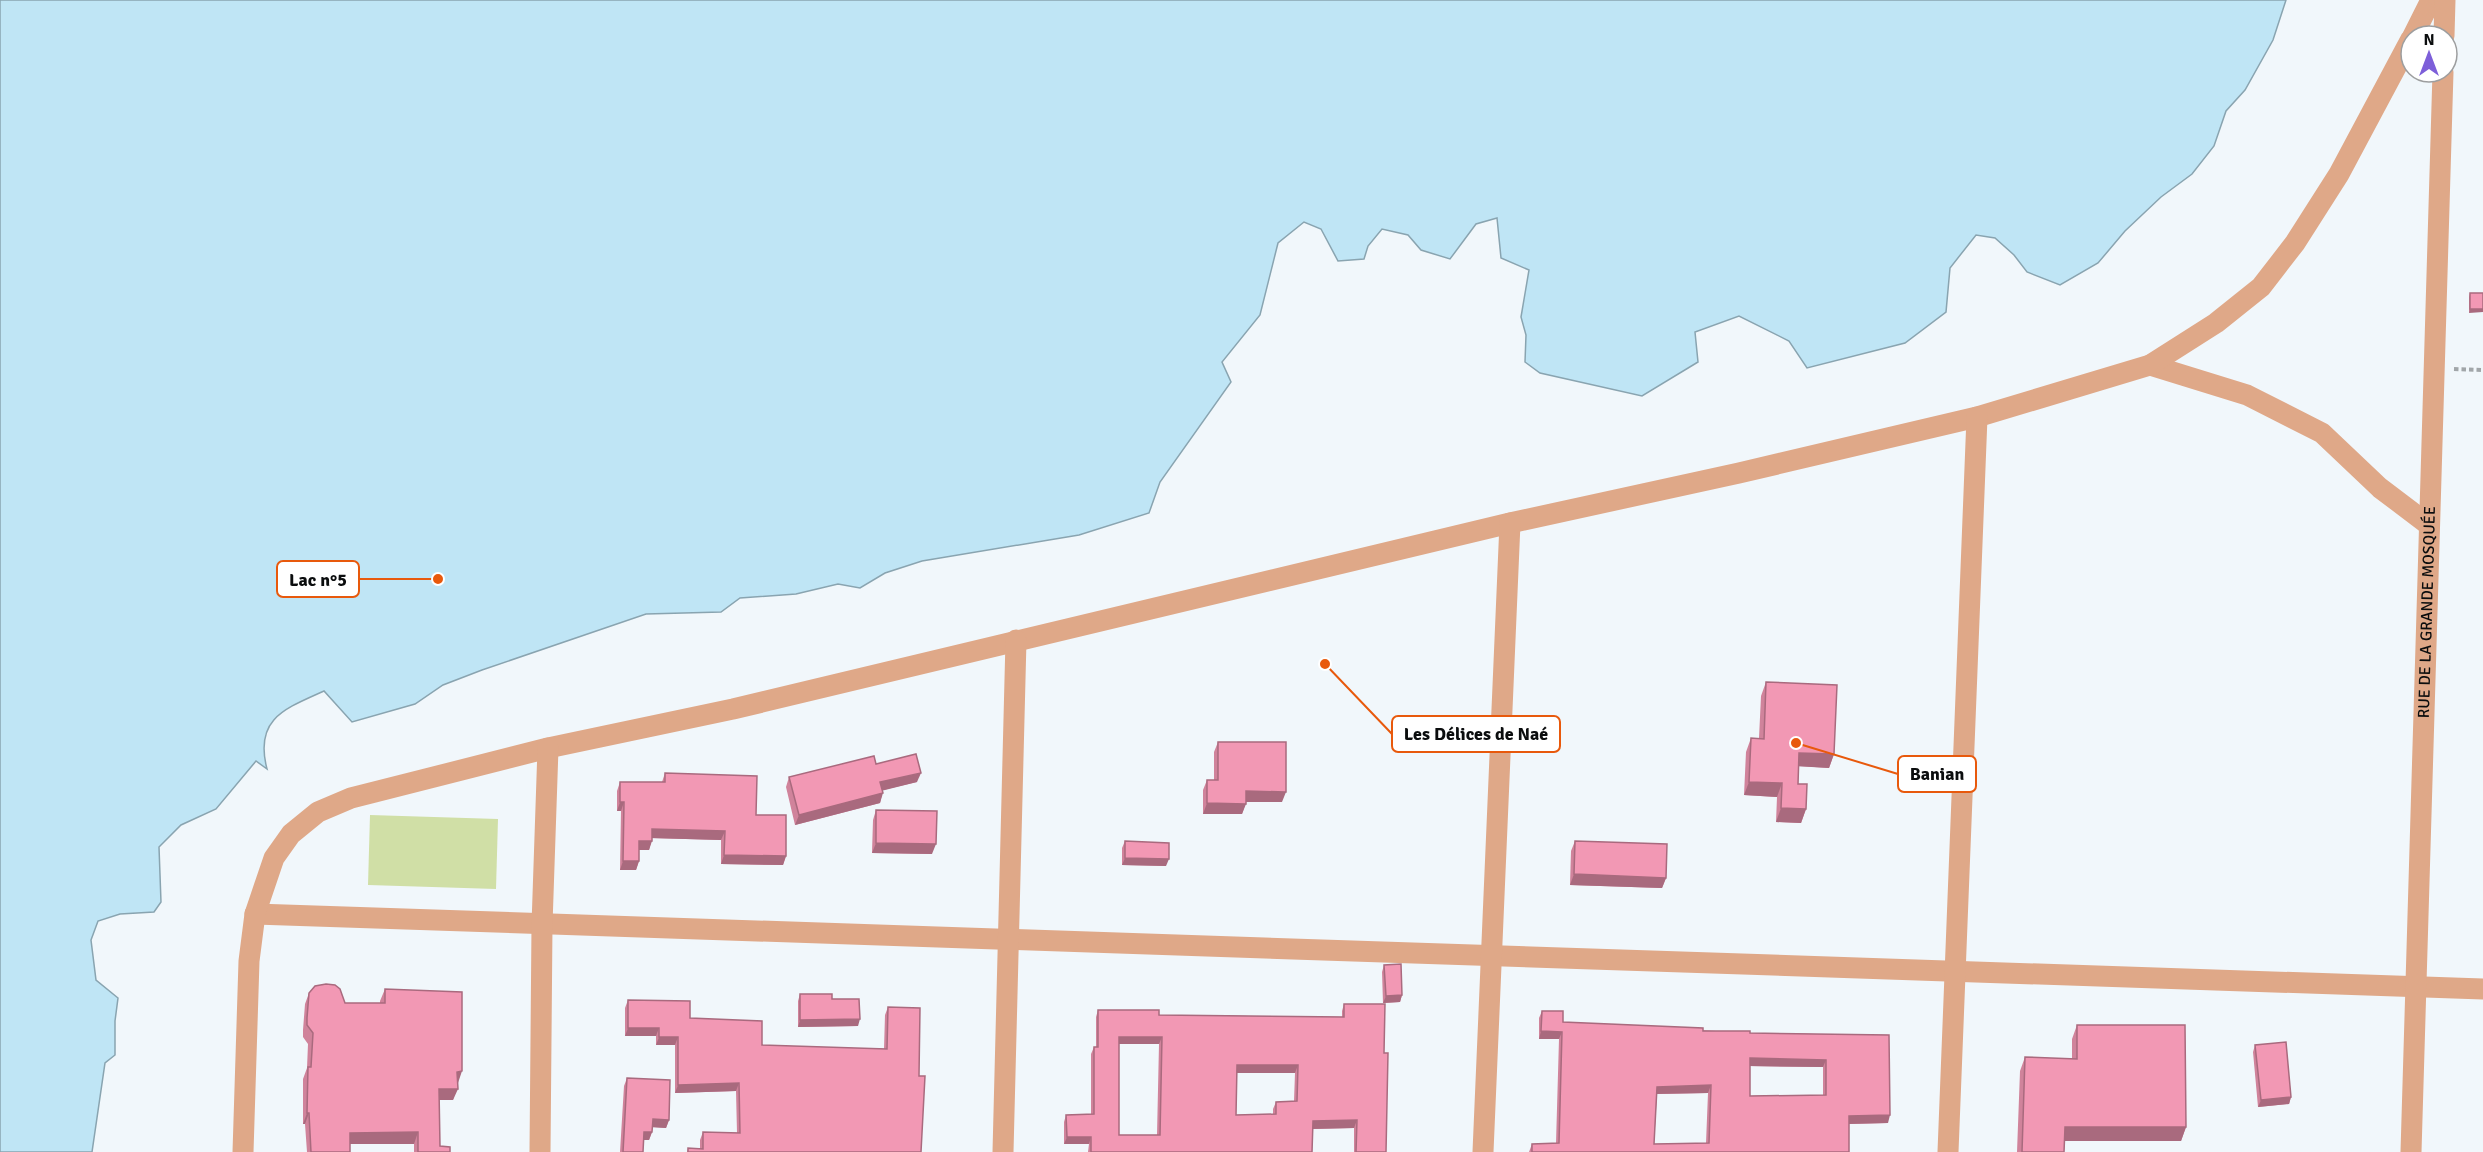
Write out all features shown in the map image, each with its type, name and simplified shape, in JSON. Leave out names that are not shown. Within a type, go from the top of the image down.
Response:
[{"type":"street","points":[[2419,24],[2431,0]]},
{"type":"street","points":[[2444,24],[2445,0]]},
{"type":"street","points":[[243,1152],[249,961],[255,914],[274,858],[291,834],[318,812],[351,798],[548,748],[733,709],[1510,523],[1739,473],[1977,417],[2150,365],[2216,323],[2260,287],[2295,243],[2339,174],[2399,62]]},
{"type":"street","name":"RUE DE LA GRANDE MOSQUÉE","points":[[2411,1152],[2443,84]]},
{"type":"street","points":[[2150,365],[2247,395],[2322,433],[2380,488],[2429,525]]},
{"type":"street","points":[[1948,1152],[1977,417]]},
{"type":"street","points":[[1483,1152],[1510,523]]},
{"type":"street","points":[[1003,1152],[1016,640]]},
{"type":"street","points":[[540,1152],[542,925],[548,748]]},
{"type":"street","points":[[255,914],[2483,989]]},
{"type":"path","points":[[2433,368],[2483,370]]},
{"type":"green space","points":[[370,815],[498,819],[496,889],[368,885]]},
{"type":"water","points":[[0,0],[2286,0],[2273,40],[2245,90],[2226,111],[2214,146],[2192,174],[2161,197],[2125,231],[2098,263],[2060,285],[2027,272],[2014,255],[1995,238],[1976,235],[1950,268],[1946,312],[1905,343],[1807,368],[1789,341],[1739,316],[1695,332],[1698,362],[1642,396],[1540,373],[1525,362],[1526,335],[1521,317],[1529,270],[1501,258],[1497,218],[1476,224],[1450,259],[1421,250],[1408,235],[1382,229],[1368,246],[1364,259],[1338,261],[1321,229],[1304,222],[1278,243],[1260,315],[1222,362],[1231,382],[1160,482],[1149,513],[1079,535],[922,561],[885,573],[860,588],[838,584],[796,594],[740,598],[721,612],[646,614],[443,685],[415,704],[352,722],[324,691],[296,704],[285,710],[269,727],[264,752],[267,769],[256,761],[216,809],[181,825],[159,847],[161,902],[154,912],[120,914],[98,921],[91,940],[96,980],[118,998],[115,1055],[105,1063],[92,1152],[0,1152]]},
{"type":"building","points":[[2470,293],[2483,293],[2483,309],[2470,309]]},
{"type":"building","points":[[1766,682],[1837,685],[1834,754],[1799,753],[1798,784],[1807,784],[1806,809],[1781,808],[1782,783],[1749,782],[1751,738],[1764,739]]},
{"type":"building","points":[[1218,742],[1286,742],[1286,792],[1246,791],[1246,804],[1207,803],[1207,780],[1218,780]]},
{"type":"building","points":[[916,754],[921,773],[880,782],[883,793],[799,815],[789,777],[874,756],[876,764]]},
{"type":"building","points":[[665,773],[757,776],[756,815],[786,815],[786,856],[724,855],[725,831],[652,829],[652,841],[639,841],[639,861],[623,861],[624,802],[620,802],[620,782],[665,782]]},
{"type":"building","points":[[876,810],[937,811],[936,844],[876,843]]},
{"type":"building","points":[[1125,841],[1169,843],[1169,859],[1125,858]]},
{"type":"building","points":[[1575,841],[1667,844],[1666,878],[1574,874]]},
{"type":"building","points":[[1401,964],[1402,995],[1386,996],[1384,965]]},
{"type":"building","points":[[335,985],[340,989],[345,1003],[385,1003],[385,989],[462,992],[462,1071],[457,1072],[458,1089],[439,1089],[440,1146],[450,1147],[450,1152],[418,1152],[418,1132],[350,1133],[350,1152],[311,1152],[309,1113],[307,1113],[308,1067],[311,1067],[313,1033],[307,1025],[309,993],[315,986]]},
{"type":"building","points":[[800,994],[832,994],[832,999],[859,999],[860,1019],[800,1020]]},
{"type":"building","points":[[628,1000],[690,1001],[690,1018],[762,1021],[762,1045],[887,1049],[888,1007],[920,1008],[919,1076],[925,1076],[921,1152],[688,1152],[688,1148],[703,1149],[703,1132],[740,1133],[739,1083],[678,1085],[678,1037],[659,1037],[659,1028],[628,1028]]},
{"type":"building","points":[[1344,1004],[1385,1004],[1384,1053],[1388,1053],[1386,1152],[1356,1152],[1357,1120],[1313,1121],[1312,1152],[1091,1152],[1091,1137],[1067,1137],[1066,1115],[1094,1114],[1094,1047],[1098,1047],[1098,1010],[1159,1010],[1159,1015],[1344,1017]],"holes":[[[1119,1037],[1162,1037],[1160,1135],[1119,1135]],[[1237,1065],[1298,1065],[1297,1101],[1276,1102],[1276,1114],[1236,1115]]]},
{"type":"building","points":[[1542,1011],[1563,1011],[1563,1022],[1703,1028],[1703,1031],[1750,1031],[1750,1033],[1889,1035],[1890,1115],[1849,1116],[1849,1152],[1532,1152],[1532,1144],[1559,1143],[1562,1032],[1541,1031]],"holes":[[[1750,1058],[1826,1060],[1826,1095],[1750,1096]],[[1711,1085],[1709,1143],[1654,1144],[1657,1087]]]},
{"type":"building","points":[[2077,1025],[2185,1025],[2186,1127],[2065,1127],[2064,1152],[2022,1152],[2025,1057],[2077,1059]]},
{"type":"building","points":[[2286,1042],[2291,1097],[2261,1100],[2255,1045]]},
{"type":"building","points":[[627,1078],[670,1080],[669,1120],[653,1119],[652,1132],[644,1132],[643,1152],[623,1152]]},
{"type":"place","name":"Lac n°5","points":[[438,579]]},
{"type":"place","name":"Les Délices de Naé","points":[[1325,664]]},
{"type":"place","name":"Banian","points":[[1796,743]]}]
